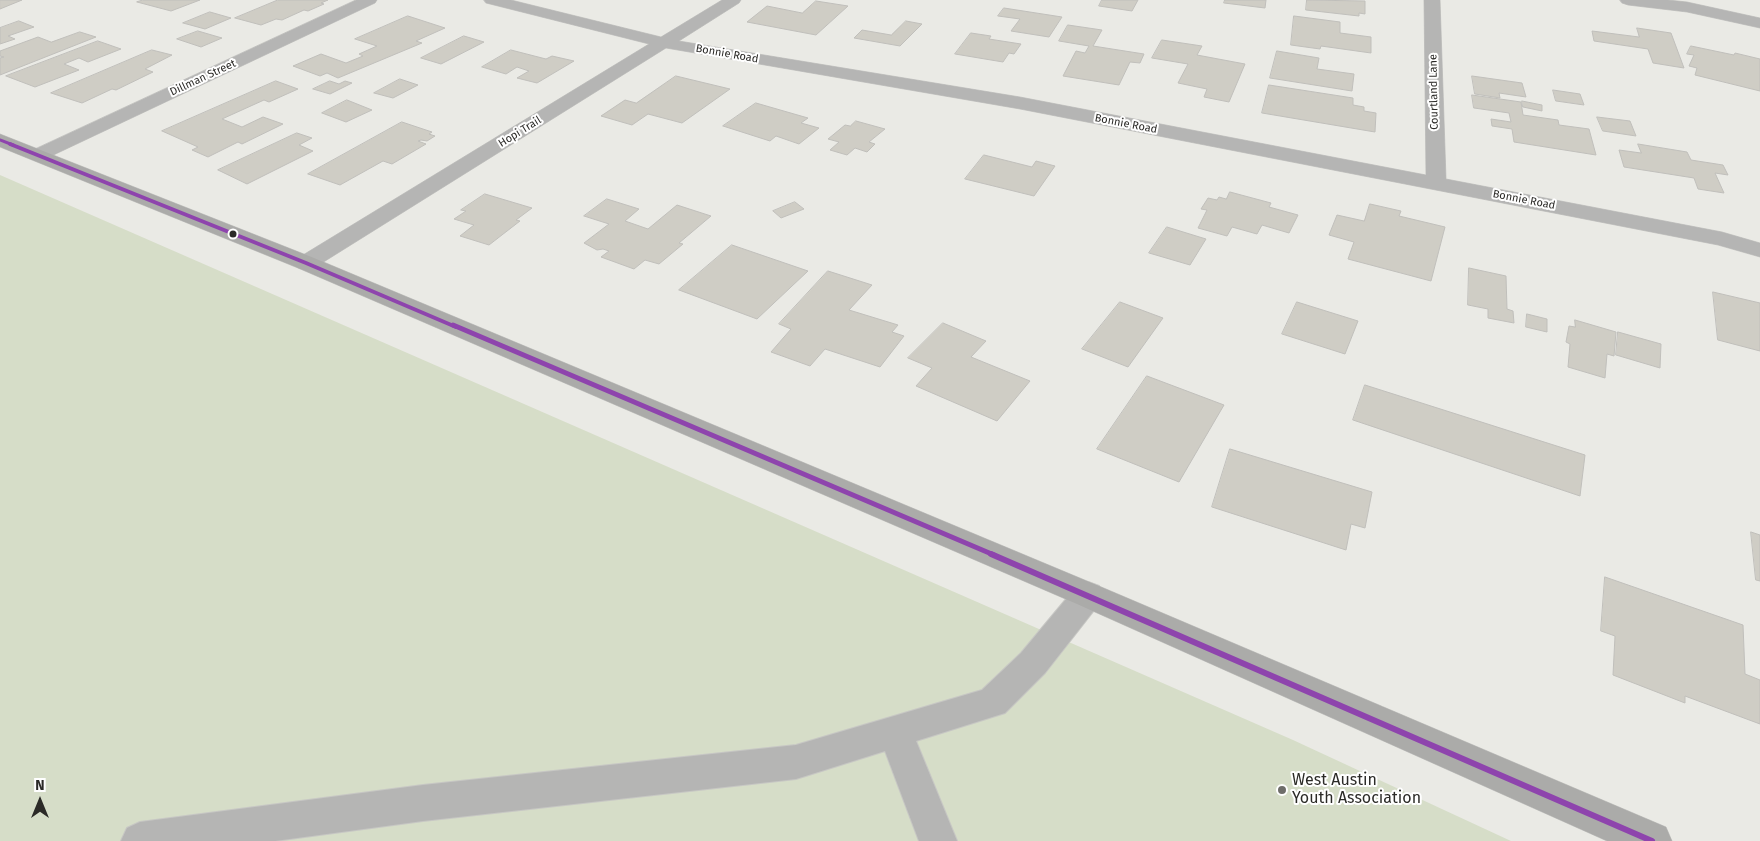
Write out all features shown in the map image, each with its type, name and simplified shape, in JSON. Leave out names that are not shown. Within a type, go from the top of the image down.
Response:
[{"type":"street","name":"Dillman Street","points":[[38,155],[369,0]]},
{"type":"street","name":"Bonnie Road","points":[[492,0],[664,43],[1020,103],[1722,239],[1760,250]]},
{"type":"street","name":"Hopi Trail","points":[[306,263],[733,0]]},
{"type":"street","name":"Courtland Lane","points":[[1432,0],[1436,183]]},
{"type":"street","points":[[1628,0],[1687,7],[1760,23]]},
{"type":"street","points":[[0,140],[306,263],[1088,594],[1652,841]]},
{"type":"lane","points":[[140,841],[423,803],[796,762],[993,702],[1033,663],[1088,594]]},
{"type":"lane","points":[[895,732],[938,841]]},
{"type":"green space","points":[[0,175],[1293,740],[1511,841],[0,841]]},
{"type":"building","points":[[0,0],[22,0],[0,9]]},
{"type":"building","points":[[143,0],[200,0],[171,11],[137,2]]},
{"type":"building","points":[[278,0],[328,0],[321,3],[324,4],[308,11],[304,10],[282,20],[276,19],[261,25],[235,18]]},
{"type":"building","points":[[1102,0],[1138,0],[1132,11],[1099,6]]},
{"type":"building","points":[[1225,0],[1266,0],[1265,8],[1224,3]]},
{"type":"building","points":[[1307,0],[1365,1],[1365,14],[1359,13],[1359,16],[1306,10]]},
{"type":"building","points":[[816,1],[848,6],[816,35],[747,22],[767,6],[802,13]]},
{"type":"building","points":[[1004,8],[1062,17],[1049,37],[1011,31],[1020,19],[998,16]]},
{"type":"building","points":[[210,12],[231,18],[205,29],[183,23]]},
{"type":"building","points":[[408,16],[445,28],[416,41],[422,43],[338,78],[327,73],[320,76],[293,66],[321,54],[346,63],[363,56],[359,54],[377,46],[355,39]]},
{"type":"building","points":[[1294,16],[1340,22],[1340,33],[1371,37],[1371,53],[1321,46],[1320,49],[1291,45]]},
{"type":"building","points":[[19,21],[34,27],[8,36],[15,39],[0,44],[0,28]]},
{"type":"building","points":[[906,21],[922,24],[900,46],[854,38],[862,30],[891,35]]},
{"type":"building","points":[[1068,25],[1102,30],[1093,46],[1144,54],[1140,63],[1130,62],[1119,85],[1063,76],[1076,51],[1085,53],[1089,46],[1059,41]]},
{"type":"building","points":[[1637,28],[1671,33],[1684,68],[1653,63],[1648,49],[1594,41],[1592,31],[1639,37]]},
{"type":"building","points":[[198,31],[222,38],[201,47],[177,39]]},
{"type":"building","points":[[80,32],[96,37],[0,75],[0,58],[4,57],[0,56],[0,51],[38,37],[51,42]]},
{"type":"building","points":[[971,33],[991,36],[989,39],[1021,44],[1014,54],[1009,53],[1003,62],[955,54]]},
{"type":"building","points":[[464,36],[484,42],[441,64],[421,58]]},
{"type":"building","points":[[1162,40],[1202,46],[1197,55],[1245,64],[1229,102],[1204,97],[1207,89],[1178,83],[1188,64],[1152,58]]},
{"type":"building","points":[[98,41],[121,49],[88,62],[79,58],[64,64],[79,70],[35,87],[6,76]]},
{"type":"building","points":[[1691,46],[1760,59],[1760,91],[1695,75],[1697,68],[1689,66],[1694,55],[1687,54]]},
{"type":"building","points":[[152,50],[172,55],[145,69],[153,72],[116,90],[112,89],[82,103],[51,93]]},
{"type":"building","points":[[511,50],[546,59],[552,56],[574,61],[537,83],[517,78],[529,71],[517,67],[506,74],[482,67]]},
{"type":"building","points":[[1277,51],[1319,58],[1317,69],[1354,74],[1352,91],[1270,78]]},
{"type":"building","points":[[676,76],[730,89],[682,123],[648,114],[632,125],[601,116],[625,100],[636,103]]},
{"type":"building","points":[[1472,76],[1522,83],[1526,97],[1499,93],[1500,98],[1475,94]]},
{"type":"building","points":[[400,79],[418,85],[393,98],[374,93]]},
{"type":"building","points":[[276,81],[298,89],[269,102],[264,100],[222,119],[242,127],[263,117],[283,124],[242,144],[238,142],[208,157],[192,150],[198,147],[162,131]]},
{"type":"building","points":[[330,81],[339,84],[345,81],[352,83],[330,94],[313,89]]},
{"type":"building","points":[[1269,85],[1353,98],[1353,105],[1364,107],[1364,111],[1376,113],[1375,132],[1262,113]]},
{"type":"building","points":[[1553,90],[1580,94],[1584,105],[1556,101]]},
{"type":"building","points":[[1472,95],[1521,102],[1523,115],[1558,120],[1559,125],[1589,129],[1596,155],[1514,142],[1512,129],[1492,126],[1491,119],[1511,122],[1509,113],[1474,108]]},
{"type":"building","points":[[347,100],[372,110],[346,122],[322,113]]},
{"type":"building","points":[[1522,101],[1542,105],[1542,111],[1523,107]]},
{"type":"building","points":[[756,103],[808,118],[801,123],[819,128],[799,144],[776,136],[770,141],[723,126]]},
{"type":"building","points":[[1597,117],[1630,121],[1636,136],[1603,131]]},
{"type":"building","points":[[856,121],[885,129],[869,142],[875,144],[867,152],[855,148],[847,155],[830,150],[839,142],[828,139],[845,125],[850,126]]},
{"type":"building","points":[[402,122],[432,132],[429,134],[435,136],[427,141],[418,141],[426,144],[392,164],[383,161],[340,185],[308,174]]},
{"type":"building","points":[[297,133],[312,138],[299,145],[313,151],[247,184],[218,170]]},
{"type":"building","points":[[1638,144],[1687,152],[1691,160],[1723,165],[1728,175],[1715,173],[1724,193],[1698,189],[1694,178],[1624,167],[1619,150],[1641,153]]},
{"type":"building","points":[[984,155],[1032,167],[1036,161],[1055,166],[1034,196],[965,179]]},
{"type":"building","points":[[1230,192],[1271,203],[1269,207],[1298,215],[1289,233],[1262,225],[1257,234],[1232,227],[1227,236],[1198,228],[1207,210],[1201,209],[1208,198],[1217,200],[1219,197],[1226,199]]},
{"type":"building","points":[[485,194],[532,208],[516,220],[520,221],[489,245],[460,236],[474,225],[454,219],[466,211],[461,210]]},
{"type":"building","points":[[607,199],[639,209],[625,221],[648,229],[677,205],[711,216],[679,243],[683,244],[659,264],[645,260],[634,269],[601,257],[609,251],[597,250],[584,243],[609,224],[584,216]]},
{"type":"building","points":[[795,202],[804,209],[781,218],[773,211]]},
{"type":"building","points":[[1370,204],[1401,211],[1399,216],[1445,227],[1431,281],[1348,259],[1354,242],[1329,235],[1337,215],[1364,221]]},
{"type":"building","points":[[1167,227],[1206,239],[1190,265],[1149,253]]},
{"type":"building","points":[[732,245],[808,271],[757,319],[679,290]]},
{"type":"building","points":[[1469,268],[1506,276],[1507,309],[1513,311],[1514,323],[1488,318],[1488,309],[1468,305]]},
{"type":"building","points":[[828,271],[872,285],[849,310],[898,325],[892,332],[904,336],[880,367],[825,349],[810,366],[771,352],[791,329],[779,324]]},
{"type":"building","points":[[1713,292],[1760,303],[1760,351],[1718,340]]},
{"type":"building","points":[[1120,302],[1163,318],[1128,367],[1082,349]]},
{"type":"building","points":[[1297,302],[1358,321],[1345,354],[1282,334]]},
{"type":"building","points":[[1527,314],[1547,319],[1547,332],[1526,327]]},
{"type":"building","points":[[1575,320],[1616,332],[1614,356],[1607,354],[1605,378],[1568,367],[1570,344],[1566,342],[1569,326],[1575,327]]},
{"type":"building","points":[[943,323],[986,341],[971,357],[1030,381],[997,421],[916,386],[932,368],[908,358]]},
{"type":"building","points":[[1618,332],[1661,344],[1660,368],[1616,355]]},
{"type":"building","points":[[1147,376],[1224,405],[1179,482],[1097,449]]},
{"type":"building","points":[[1365,385],[1585,455],[1580,496],[1353,420]]},
{"type":"building","points":[[1230,449],[1372,492],[1365,528],[1351,524],[1346,550],[1212,507]]},
{"type":"building","points":[[1751,532],[1760,535],[1760,581],[1756,580]]},
{"type":"building","points":[[1605,577],[1743,625],[1745,674],[1760,680],[1760,724],[1685,696],[1685,703],[1613,675],[1615,636],[1601,631]]},
{"type":"transit line","points":[[0,140],[306,263],[1088,595],[1652,841]]},
{"type":"place","name":"West Austin Youth Association","points":[[1282,790]]}]
